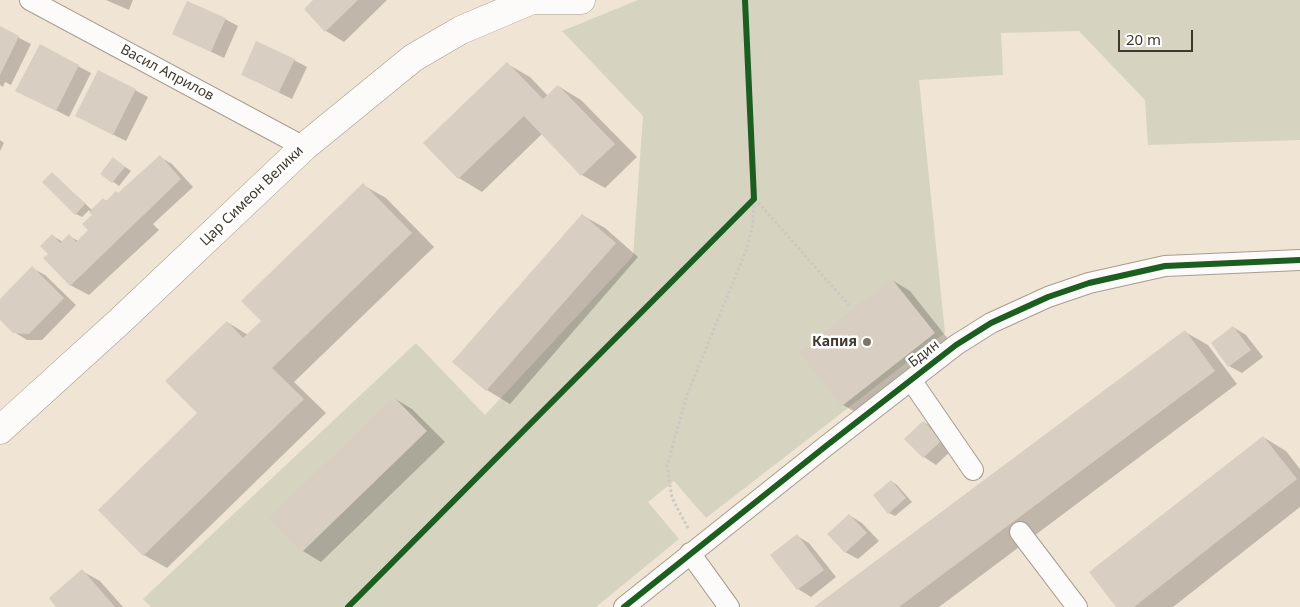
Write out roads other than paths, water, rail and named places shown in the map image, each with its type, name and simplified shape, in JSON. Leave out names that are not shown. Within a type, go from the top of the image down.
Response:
[{"type":"main road","name":"Цар Симеон Велики","points":[[0,430],[120,322],[304,147],[414,58],[461,30],[532,0],[581,0]]},
{"type":"street","name":"Васил Априлов","points":[[30,0],[304,147]]},
{"type":"street","name":"Бдин","points":[[624,607],[690,553],[956,345],[991,323],[1048,297],[1089,284],[1165,266],[1300,260]]},
{"type":"street","points":[[911,380],[973,470]]},
{"type":"street","points":[[1020,532],[1077,607]]},
{"type":"street","points":[[690,553],[729,607]]},
{"type":"place","name":"Капия","points":[[867,342]]}]
